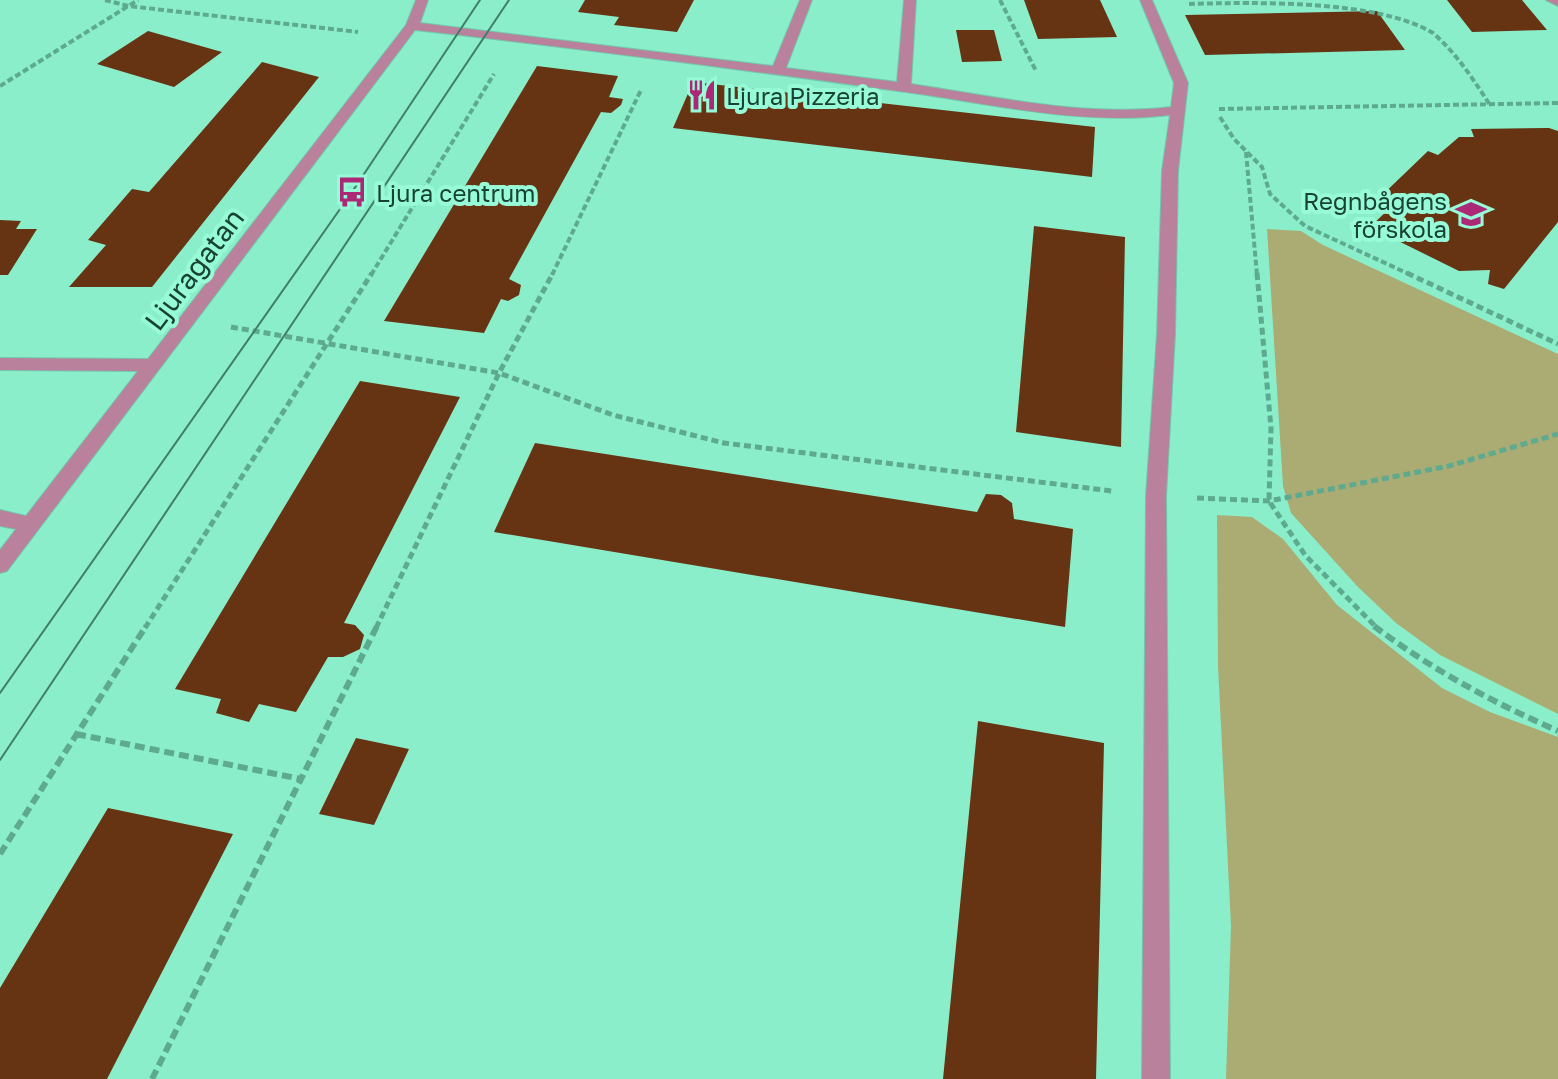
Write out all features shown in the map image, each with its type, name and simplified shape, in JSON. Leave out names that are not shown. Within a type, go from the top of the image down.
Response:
[{"type":"street","name":"Ljuragatan","points":[[0,565],[412,26],[422,0]]},
{"type":"street","points":[[777,72],[806,0]]},
{"type":"street","points":[[904,87],[910,0]]},
{"type":"street","points":[[1552,0],[1558,2]]},
{"type":"street","points":[[1147,3],[1181,83],[1170,171],[1166,334],[1156,496],[1156,1079]]},
{"type":"street","points":[[412,26],[904,87],[1100,115],[1155,114],[1179,110]]},
{"type":"street","points":[[0,364],[153,365]]},
{"type":"street","points":[[0,518],[30,525]]},
{"type":"path","points":[[105,0],[128,6],[361,32],[412,26]]},
{"type":"path","points":[[0,86],[138,0]]},
{"type":"path","points":[[1000,0],[1055,109]]},
{"type":"path","points":[[1147,3],[1259,1],[1374,6]]},
{"type":"path","points":[[1396,12],[1431,31],[1463,64],[1490,105]]},
{"type":"path","points":[[0,854],[421,197],[515,39]]},
{"type":"path","points":[[152,1079],[499,373],[544,293],[656,56]]},
{"type":"path","points":[[1558,103],[1215,110],[1234,139],[1262,167],[1270,194],[1305,226],[1558,344]]},
{"type":"path","points":[[1246,152],[1271,428],[1269,501],[1305,555],[1365,619],[1413,655],[1494,703],[1558,731]]},
{"type":"path","points":[[187,321],[499,373],[613,415],[724,443],[1015,482],[1156,496],[1269,501],[1449,466],[1558,434]]},
{"type":"path","points":[[76,734],[301,779]]},
{"type":"green space","points":[[1267,229],[1301,231],[1323,245],[1558,354],[1558,714],[1440,655],[1396,623],[1357,586],[1291,513],[1283,486]]},
{"type":"green space","points":[[1217,515],[1252,517],[1283,539],[1337,605],[1442,688],[1490,712],[1558,737],[1558,1079],[1226,1079],[1231,926],[1218,666]]},
{"type":"building","points":[[585,0],[694,0],[677,32],[614,25],[619,17],[578,12]]},
{"type":"building","points":[[1024,0],[1100,0],[1117,37],[1038,39]]},
{"type":"building","points":[[1447,0],[1522,0],[1547,30],[1472,32]]},
{"type":"building","points":[[1377,11],[1405,50],[1205,55],[1185,15]]},
{"type":"building","points":[[956,30],[994,30],[1002,61],[962,62]]},
{"type":"building","points":[[148,31],[222,52],[174,87],[97,64]]},
{"type":"building","points":[[262,62],[319,77],[152,287],[69,287],[106,245],[88,240],[132,189],[149,192]]},
{"type":"building","points":[[537,66],[618,76],[609,97],[623,99],[611,113],[601,112],[509,279],[521,285],[519,295],[508,301],[501,299],[484,333],[384,321]]},
{"type":"building","points":[[693,82],[1095,127],[1092,177],[673,128]]},
{"type":"building","name":"Regnbågens förskola","points":[[1549,128],[1558,131],[1558,222],[1504,289],[1488,284],[1490,270],[1459,271],[1370,227],[1391,207],[1376,201],[1428,151],[1438,155],[1459,137],[1474,137],[1471,129]]},
{"type":"building","points":[[0,220],[21,221],[16,229],[37,229],[8,275],[0,275]]},
{"type":"building","points":[[1034,226],[1125,237],[1121,447],[1016,432]]},
{"type":"building","points":[[360,381],[460,397],[344,623],[355,625],[364,635],[360,649],[343,657],[328,657],[296,712],[259,704],[249,722],[216,713],[221,699],[175,689]]},
{"type":"building","points":[[535,443],[977,512],[986,494],[1001,495],[1012,503],[1014,519],[1073,529],[1065,627],[494,532]]},
{"type":"building","points":[[978,721],[1104,743],[1096,1079],[943,1079]]},
{"type":"building","points":[[356,738],[409,749],[374,825],[319,814]]},
{"type":"building","points":[[108,808],[233,834],[107,1079],[0,1079],[0,988]]},
{"type":"tram line","points":[[0,693],[352,192],[480,0]]},
{"type":"tram line","points":[[0,760],[509,0]]},
{"type":"place","name":"Ljura Pizzeria","points":[[702,95]]},
{"type":"place","name":"Ljura centrum","points":[[352,192]]},
{"type":"place","name":"Regnbågens förskola","points":[[1471,214]]}]
